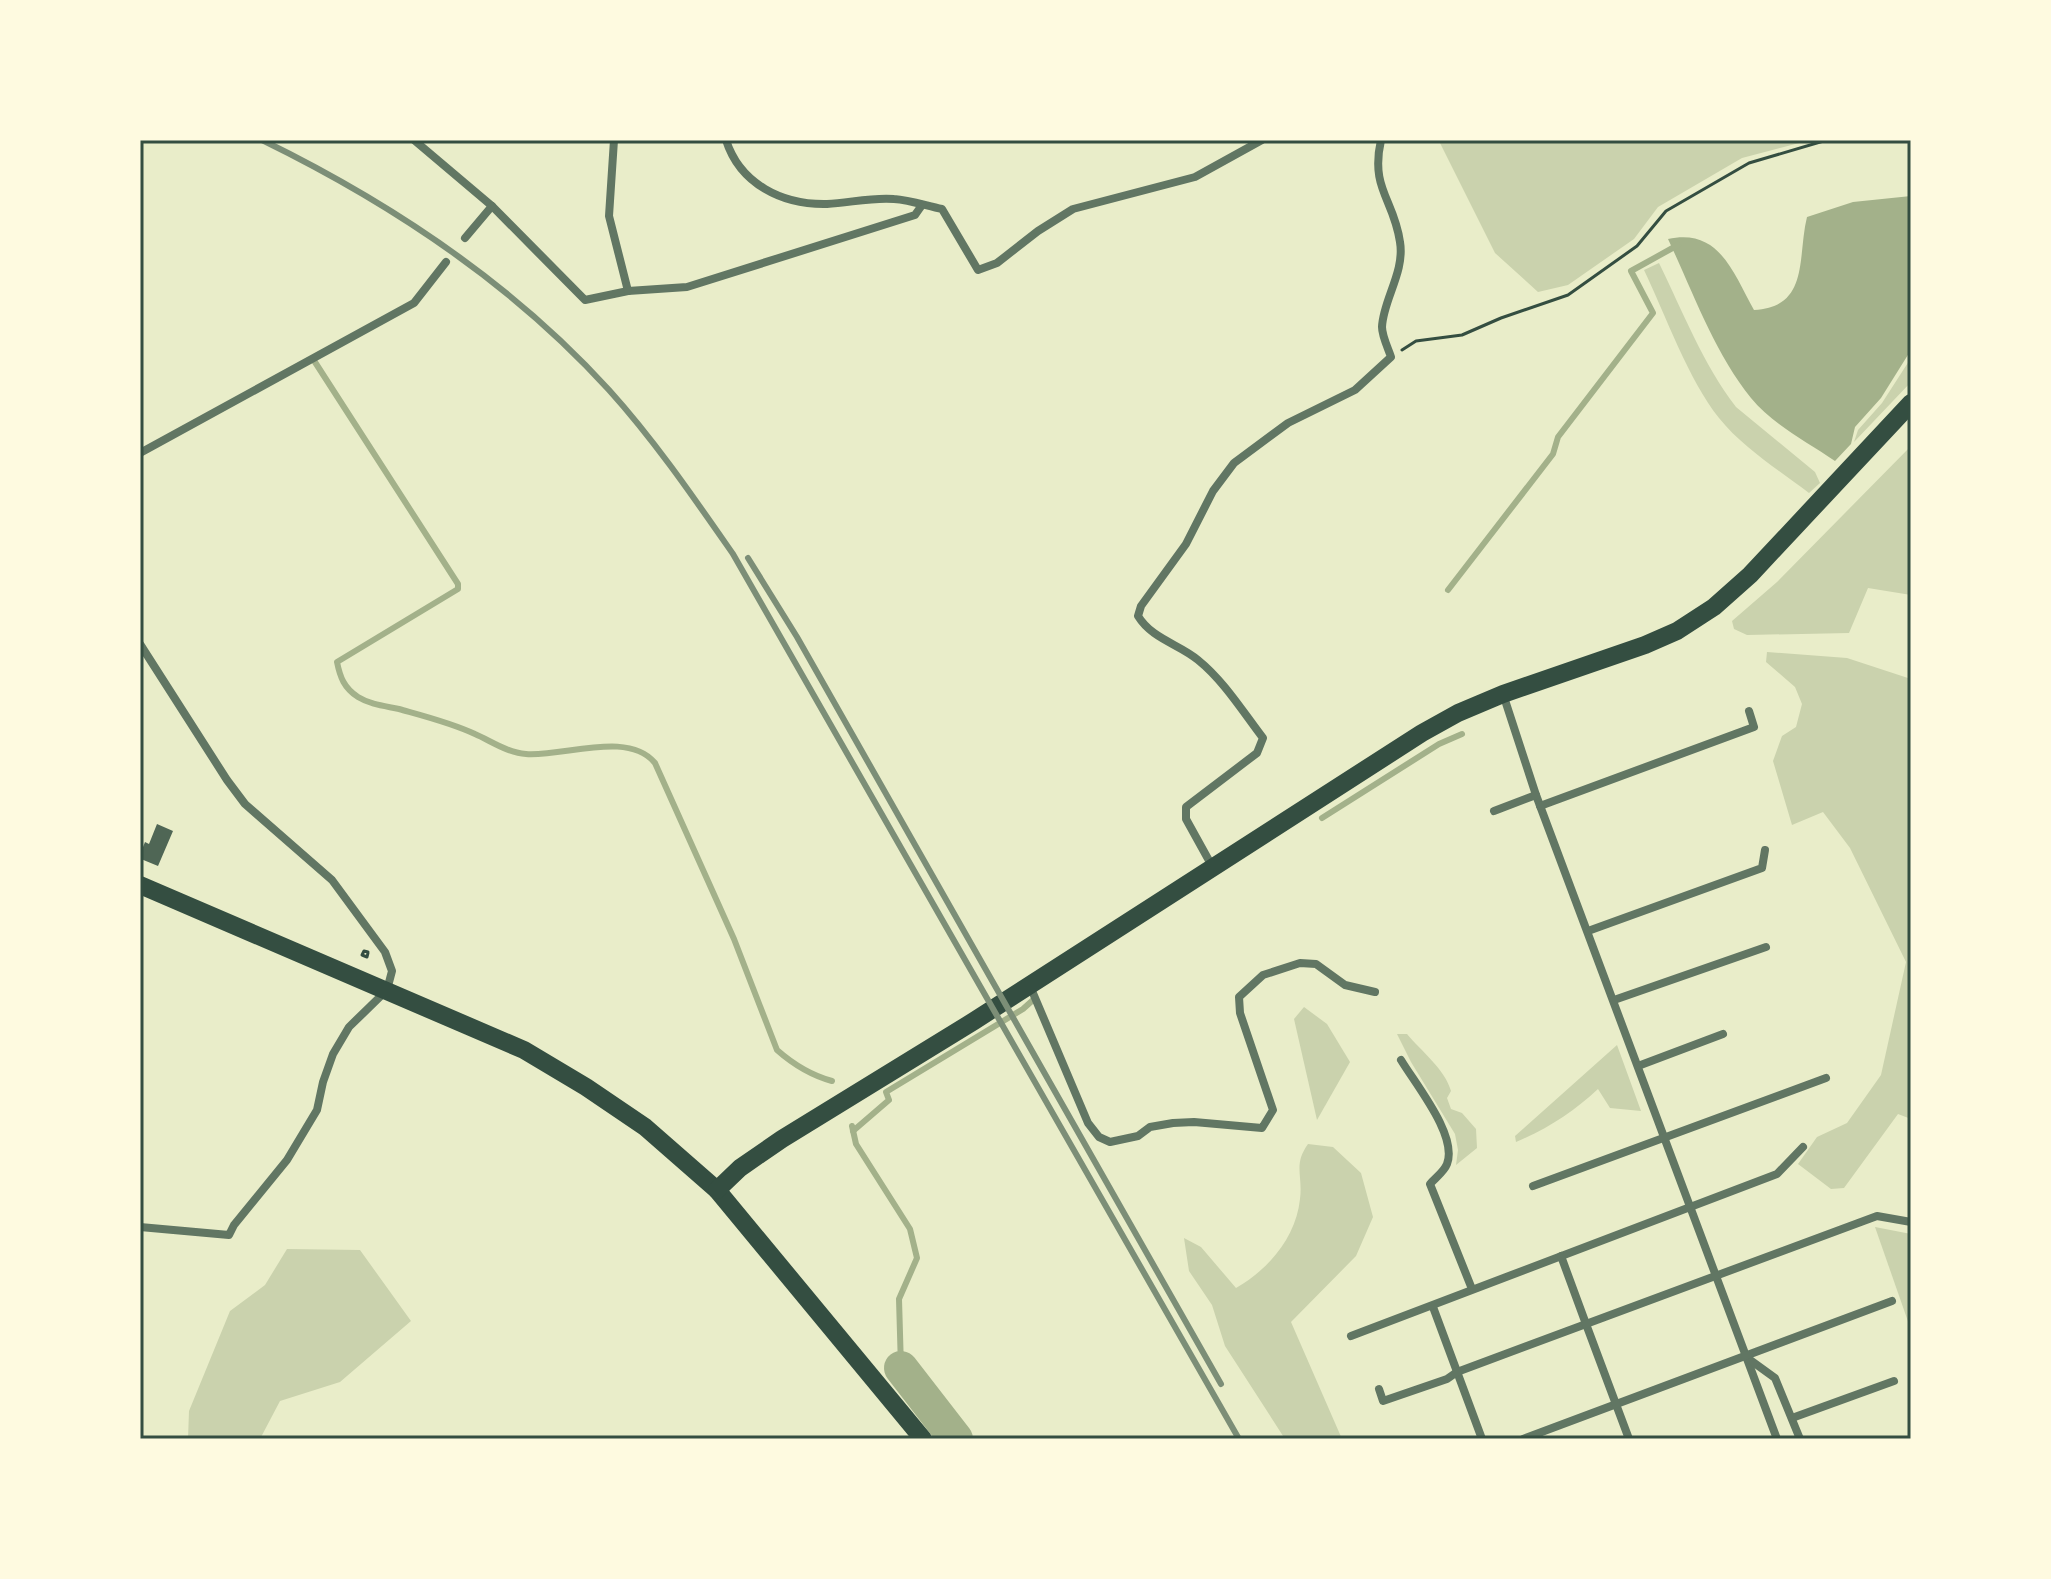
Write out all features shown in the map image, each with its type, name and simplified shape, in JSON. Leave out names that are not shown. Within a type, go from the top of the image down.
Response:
[{"type":"main road","points":[[717,1190],[740,1168],[782,1139],[1030,985],[1422,733],[1458,713],[1503,694],[1645,645],[1677,631],[1714,607],[1750,575],[1911,403]]},
{"type":"main road","points":[[140,885],[524,1050],[645,1127],[717,1190],[923,1439]]},
{"type":"street","points":[[414,140],[492,206],[585,300],[628,291],[687,287],[915,215],[922,205]]},
{"type":"street","points":[[614,140],[609,216],[628,291]]},
{"type":"street","points":[[726,140],[735,162],[753,183],[777,196],[825,204],[894,198],[942,209],[978,270],[997,263],[1073,209],[1195,177],[1262,140]]},
{"type":"street","points":[[1213,867],[1186,819],[1186,807],[1257,753],[1263,738],[1197,659],[1144,626],[1138,616],[1141,606],[1186,544],[1213,491],[1234,463],[1288,423],[1355,390],[1391,357],[1382,328],[1400,264],[1401,244],[1377,175],[1381,140]]},
{"type":"street","points":[[465,238],[492,206]]},
{"type":"street","points":[[140,453],[414,303],[446,262]]},
{"type":"street","points":[[140,644],[245,804],[332,880],[385,952],[392,971],[387,990],[349,1027],[333,1054],[317,1110],[287,1160],[229,1235],[140,1227]]},
{"type":"street","points":[[1503,694],[1540,806],[1777,1439]]},
{"type":"street","points":[[1540,806],[1754,727],[1749,711]]},
{"type":"street","points":[[1494,811],[1536,795]]},
{"type":"street","points":[[1588,931],[1762,868],[1765,850]]},
{"type":"street","points":[[1614,1000],[1766,947]]},
{"type":"street","points":[[1030,985],[1088,1123],[1099,1137],[1110,1142],[1138,1136],[1150,1127],[1173,1123],[1262,1128],[1273,1110],[1240,1013],[1239,997],[1263,975],[1300,963],[1316,964],[1345,985],[1375,992]]},
{"type":"street","points":[[1638,1066],[1723,1034]]},
{"type":"street","points":[[1401,1060],[1447,1135],[1450,1151],[1446,1167],[1430,1184],[1472,1289]]},
{"type":"street","points":[[1533,1186],[1826,1078]]},
{"type":"street","points":[[1351,1336],[1777,1174],[1803,1147]]},
{"type":"street","points":[[1379,1389],[1383,1401],[1447,1379],[1457,1372],[1877,1216],[1911,1222]]},
{"type":"street","points":[[1561,1256],[1629,1439]]},
{"type":"street","points":[[1523,1439],[1892,1301]]},
{"type":"street","points":[[1433,1307],[1482,1439]]},
{"type":"street","points":[[1746,1356],[1775,1378],[1800,1439]]},
{"type":"street","points":[[1792,1418],[1894,1381]]},
{"type":"path","points":[[1391,357],[1416,341],[1462,335],[1568,295],[1637,246],[1666,211],[1749,163],[1827,140]]},
{"type":"path","points":[[364,957],[363,952],[366,951]]},
{"type":"shaded area","points":[[1811,140],[1742,158],[1658,207],[1634,239],[1568,285],[1538,292],[1495,253],[1439,141]]},
{"type":"shaded area","points":[[1911,196],[1911,350],[1881,398],[1855,427],[1851,444],[1835,461],[1779,424],[1751,398],[1715,341],[1668,239],[1686,237],[1713,247],[1731,268],[1754,310],[1772,307],[1793,290],[1801,263],[1807,217],[1853,202]]},
{"type":"shaded area","points":[[1659,263],[1703,355],[1736,407],[1815,472],[1820,483],[1809,493],[1739,439],[1708,403],[1688,367],[1644,270]]},
{"type":"shaded area","points":[[1911,358],[1911,382],[1854,442],[1858,430],[1882,403]]},
{"type":"shaded area","points":[[1911,446],[1911,595],[1868,588],[1849,633],[1747,635],[1734,629],[1732,621],[1777,582]]},
{"type":"shaded area","points":[[1767,652],[1847,658],[1911,679],[1911,1119],[1898,1114],[1844,1188],[1831,1189],[1798,1164],[1817,1137],[1847,1123],[1881,1075],[1906,962],[1850,848],[1823,812],[1792,825],[1773,761],[1782,736],[1796,727],[1802,704],[1795,687],[1766,662]]},
{"type":"shaded area","points":[[1304,1007],[1327,1024],[1350,1062],[1317,1120],[1294,1019]]},
{"type":"shaded area","points":[[1397,1034],[1407,1034],[1438,1068],[1451,1091],[1447,1098],[1451,1109],[1462,1113],[1476,1129],[1477,1148],[1456,1165],[1458,1150],[1455,1134]]},
{"type":"shaded area","points":[[1617,1045],[1641,1111],[1610,1108],[1598,1089],[1560,1119],[1516,1142],[1515,1136]]},
{"type":"shaded area","points":[[1308,1144],[1333,1147],[1361,1173],[1373,1217],[1356,1256],[1291,1322],[1342,1439],[1285,1439],[1225,1346],[1212,1305],[1189,1271],[1184,1238],[1201,1247],[1236,1288],[1248,1280],[1270,1262],[1293,1226],[1301,1191],[1301,1158]]},
{"type":"shaded area","points":[[1875,1227],[1911,1234],[1911,1330]]},
{"type":"shaded area","points":[[287,1249],[360,1250],[411,1321],[340,1382],[280,1401],[260,1439],[188,1439],[189,1411],[230,1311],[265,1285]]},
{"type":"building","points":[[157,824],[173,831],[158,866],[141,859],[145,842],[149,844]]},
{"type":"waterway","points":[[1448,590],[1553,454],[1558,437],[1653,313],[1631,271],[1678,245]]},
{"type":"waterway","points":[[313,359],[458,584],[458,589],[337,662],[346,686],[368,702],[447,723],[519,753],[541,754],[612,746],[643,753],[655,763],[734,939],[777,1050],[803,1069],[832,1081]]},
{"type":"waterway","points":[[1322,818],[1439,744],[1462,734]]},
{"type":"waterway","points":[[853,1131],[889,1100],[886,1092],[1033,1000]]},
{"type":"waterway","points":[[852,1126],[856,1144],[910,1229],[917,1258],[899,1299],[901,1368]]},
{"type":"waterway","points":[[901,1368],[956,1439]]},
{"type":"railway","points":[[262,140],[310,164],[403,219],[491,280],[572,351],[609,390],[689,491],[733,554],[1239,1439]]},
{"type":"railway","points":[[748,558],[797,637],[1221,1384]]}]
